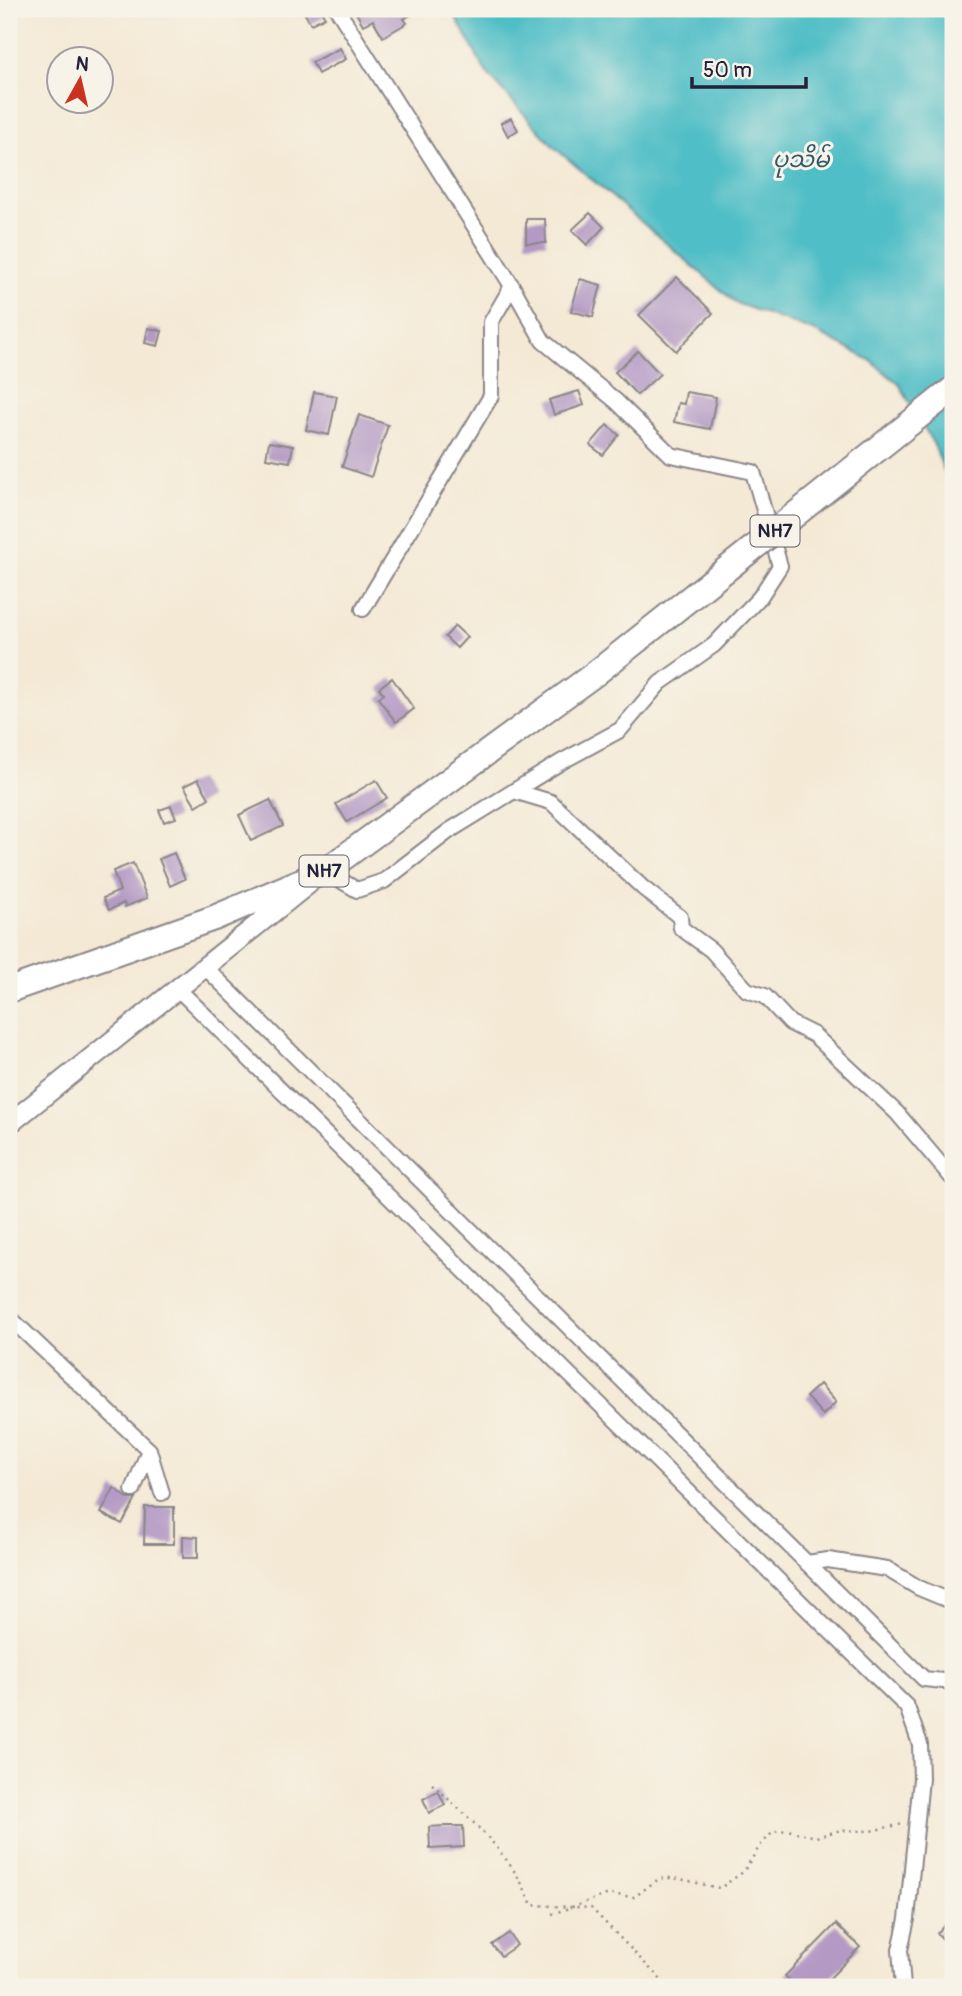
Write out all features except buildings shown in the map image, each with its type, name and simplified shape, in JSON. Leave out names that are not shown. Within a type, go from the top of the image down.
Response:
[{"type":"highway","name":"NH7","points":[[9,990],[214,918],[325,871],[596,673],[953,388]]},
{"type":"main road","points":[[9,1124],[325,871]]},
{"type":"street","points":[[325,871],[357,890],[384,881],[449,831],[620,730],[660,682],[714,645],[761,597],[780,566],[753,472],[671,455],[616,401],[543,341],[512,286],[337,9]]},
{"type":"street","points":[[363,609],[491,396],[491,322],[512,286]]},
{"type":"street","points":[[514,791],[551,802],[572,820],[636,881],[680,916],[681,929],[711,950],[747,990],[765,996],[790,1023],[814,1035],[897,1112],[953,1179]]},
{"type":"street","points":[[205,967],[924,1678],[953,1682]]},
{"type":"street","points":[[178,989],[907,1707],[920,1744],[921,1779],[907,1919],[900,1950],[903,1987]]},
{"type":"street","points":[[9,1317],[149,1450],[162,1493]]},
{"type":"street","points":[[133,1490],[149,1450]]},
{"type":"street","points":[[807,1563],[828,1560],[887,1569],[919,1588],[953,1602]]},
{"type":"path","points":[[432,1784],[499,1849],[521,1879],[532,1905],[591,1908],[668,1987]]},
{"type":"path","points":[[552,1914],[609,1894],[634,1897],[660,1879],[675,1877],[690,1883],[720,1888],[743,1872],[773,1832],[787,1830],[816,1837],[841,1829],[870,1831],[917,1822]]},
{"type":"water","name":"ပုသိမ်","points":[[451,9],[953,9],[953,493],[934,445],[899,384],[870,360],[816,332],[736,303],[554,147],[486,72]]}]
